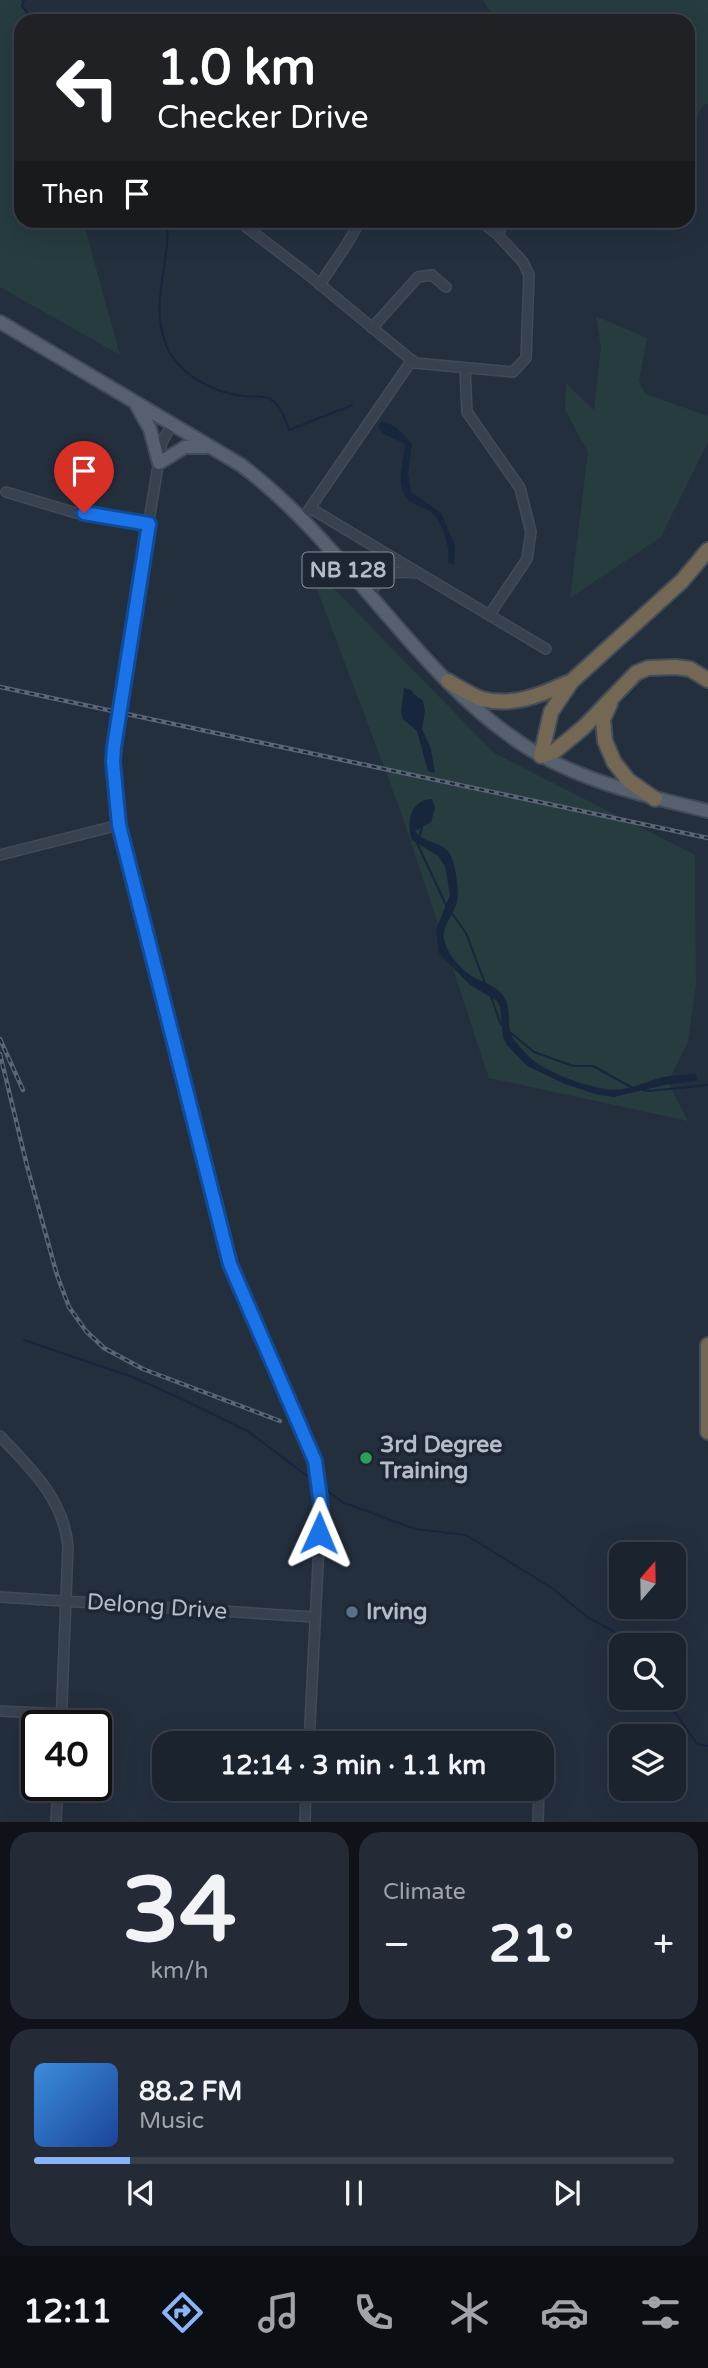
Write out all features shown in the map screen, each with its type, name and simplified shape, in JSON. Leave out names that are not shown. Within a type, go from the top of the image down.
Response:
[{"type":"highway","points":[[541,756],[551,712],[572,681],[682,581],[708,550]]},
{"type":"highway","points":[[541,756],[555,751],[612,700],[636,673],[648,668],[676,667],[690,669],[708,680]]},
{"type":"highway","points":[[448,681],[482,699],[503,701],[528,699],[572,681]]},
{"type":"highway","points":[[612,700],[603,719],[605,741],[614,762],[628,780],[655,799]]},
{"type":"highway","points":[[708,1345],[708,1432]]},
{"type":"main road","name":"NB 128","points":[[0,322],[241,465],[306,513],[370,594],[448,681],[497,726],[541,756],[597,780],[632,793],[702,809]]},
{"type":"main road","points":[[135,402],[150,429],[159,463],[185,447],[211,447]]},
{"type":"street","points":[[247,228],[415,363],[513,372],[526,358],[529,275],[523,261],[490,228]]},
{"type":"street","points":[[320,285],[328,270],[346,249],[356,228]]},
{"type":"street","points":[[497,234],[501,228]]},
{"type":"street","points":[[372,328],[418,277],[432,275],[446,287]]},
{"type":"street","points":[[412,360],[306,513],[422,574],[546,649]]},
{"type":"street","points":[[465,368],[467,412],[520,488],[531,532],[527,559],[490,614]]},
{"type":"street","points":[[172,424],[162,442],[114,747],[119,825],[230,1264],[315,1461],[321,1505],[309,1731]]},
{"type":"street","points":[[6,492],[76,513],[149,524]]},
{"type":"street","points":[[370,594],[379,579],[390,573],[422,574]]},
{"type":"street","points":[[0,855],[119,825]]},
{"type":"street","points":[[0,1436],[43,1482],[62,1515],[68,1546],[62,1710]]},
{"type":"street","name":"Delong Drive","points":[[0,1597],[314,1617]]},
{"type":"street","points":[[0,1711],[21,1712]]},
{"type":"street","points":[[56,1822],[57,1801]]},
{"type":"street","points":[[305,1822],[306,1801]]},
{"type":"street","points":[[538,1822],[539,1801]]},
{"type":"green space","points":[[0,0],[21,0],[26,14],[14,14],[14,228],[85,228],[120,355],[0,287]]},
{"type":"green space","points":[[483,0],[708,0],[708,104],[704,104],[695,120],[695,14],[492,14]]},
{"type":"green space","points":[[596,316],[647,338],[639,381],[645,394],[708,416],[708,442],[661,537],[570,598],[588,452],[565,410],[566,383],[594,410],[601,347]]},
{"type":"green space","points":[[306,560],[494,753],[695,855],[696,985],[688,1042],[668,1082],[688,1121],[489,1078],[401,812]]},
{"type":"water","points":[[382,421],[396,427],[412,444],[408,473],[411,492],[441,513],[455,546],[454,565],[448,562],[445,535],[439,521],[427,510],[409,501],[404,494],[401,476],[405,444],[382,433],[378,426]]},
{"type":"water","points":[[404,688],[411,690],[423,701],[425,711],[422,729],[431,749],[435,773],[428,771],[417,731],[403,719],[401,712]]},
{"type":"water","points":[[432,799],[435,808],[431,822],[415,831],[422,838],[446,850],[454,864],[457,900],[444,930],[446,945],[461,967],[500,992],[507,1004],[512,1035],[526,1053],[538,1064],[556,1074],[614,1090],[676,1075],[696,1074],[697,1081],[664,1085],[614,1097],[595,1094],[565,1084],[527,1066],[507,1045],[503,1037],[497,1001],[469,984],[439,953],[436,930],[450,895],[445,866],[438,856],[412,840],[409,827],[414,808],[425,800]]},
{"type":"waterway","points":[[24,0],[22,6],[28,14]]},
{"type":"waterway","points":[[167,228],[160,294],[161,324],[169,351],[185,370],[218,390],[274,401],[280,408],[289,430],[352,405]]},
{"type":"waterway","points":[[419,838],[422,827]]},
{"type":"waterway","points":[[417,843],[446,905]]},
{"type":"waterway","points":[[451,912],[466,933],[486,986]]},
{"type":"waterway","points":[[490,994],[501,1025]]},
{"type":"waterway","points":[[511,1033],[534,1052],[573,1066],[593,1066],[631,1087]]},
{"type":"waterway","points":[[643,1090],[708,1085]]},
{"type":"waterway","points":[[24,1340],[135,1378],[186,1401],[249,1432],[314,1481]]},
{"type":"waterway","points":[[324,1488],[342,1502],[415,1529],[466,1535],[552,1588],[587,1617],[615,1633]]},
{"type":"waterway","points":[[673,1710],[697,1744],[708,1746]]},
{"type":"railway","points":[[0,687],[708,838]]},
{"type":"railway","points":[[0,1039],[23,1090]]},
{"type":"railway","points":[[0,1054],[57,1275],[69,1307],[86,1331],[104,1348],[143,1369],[280,1421]]},
{"type":"place","name":"3rd Degree Training","points":[[366,1458]]},
{"type":"place","name":"Irving","points":[[352,1612]]},
{"type":"route","points":[[84,513],[149,524],[117,713],[113,762],[119,825],[230,1264],[315,1461],[321,1505],[319,1533]]}]
